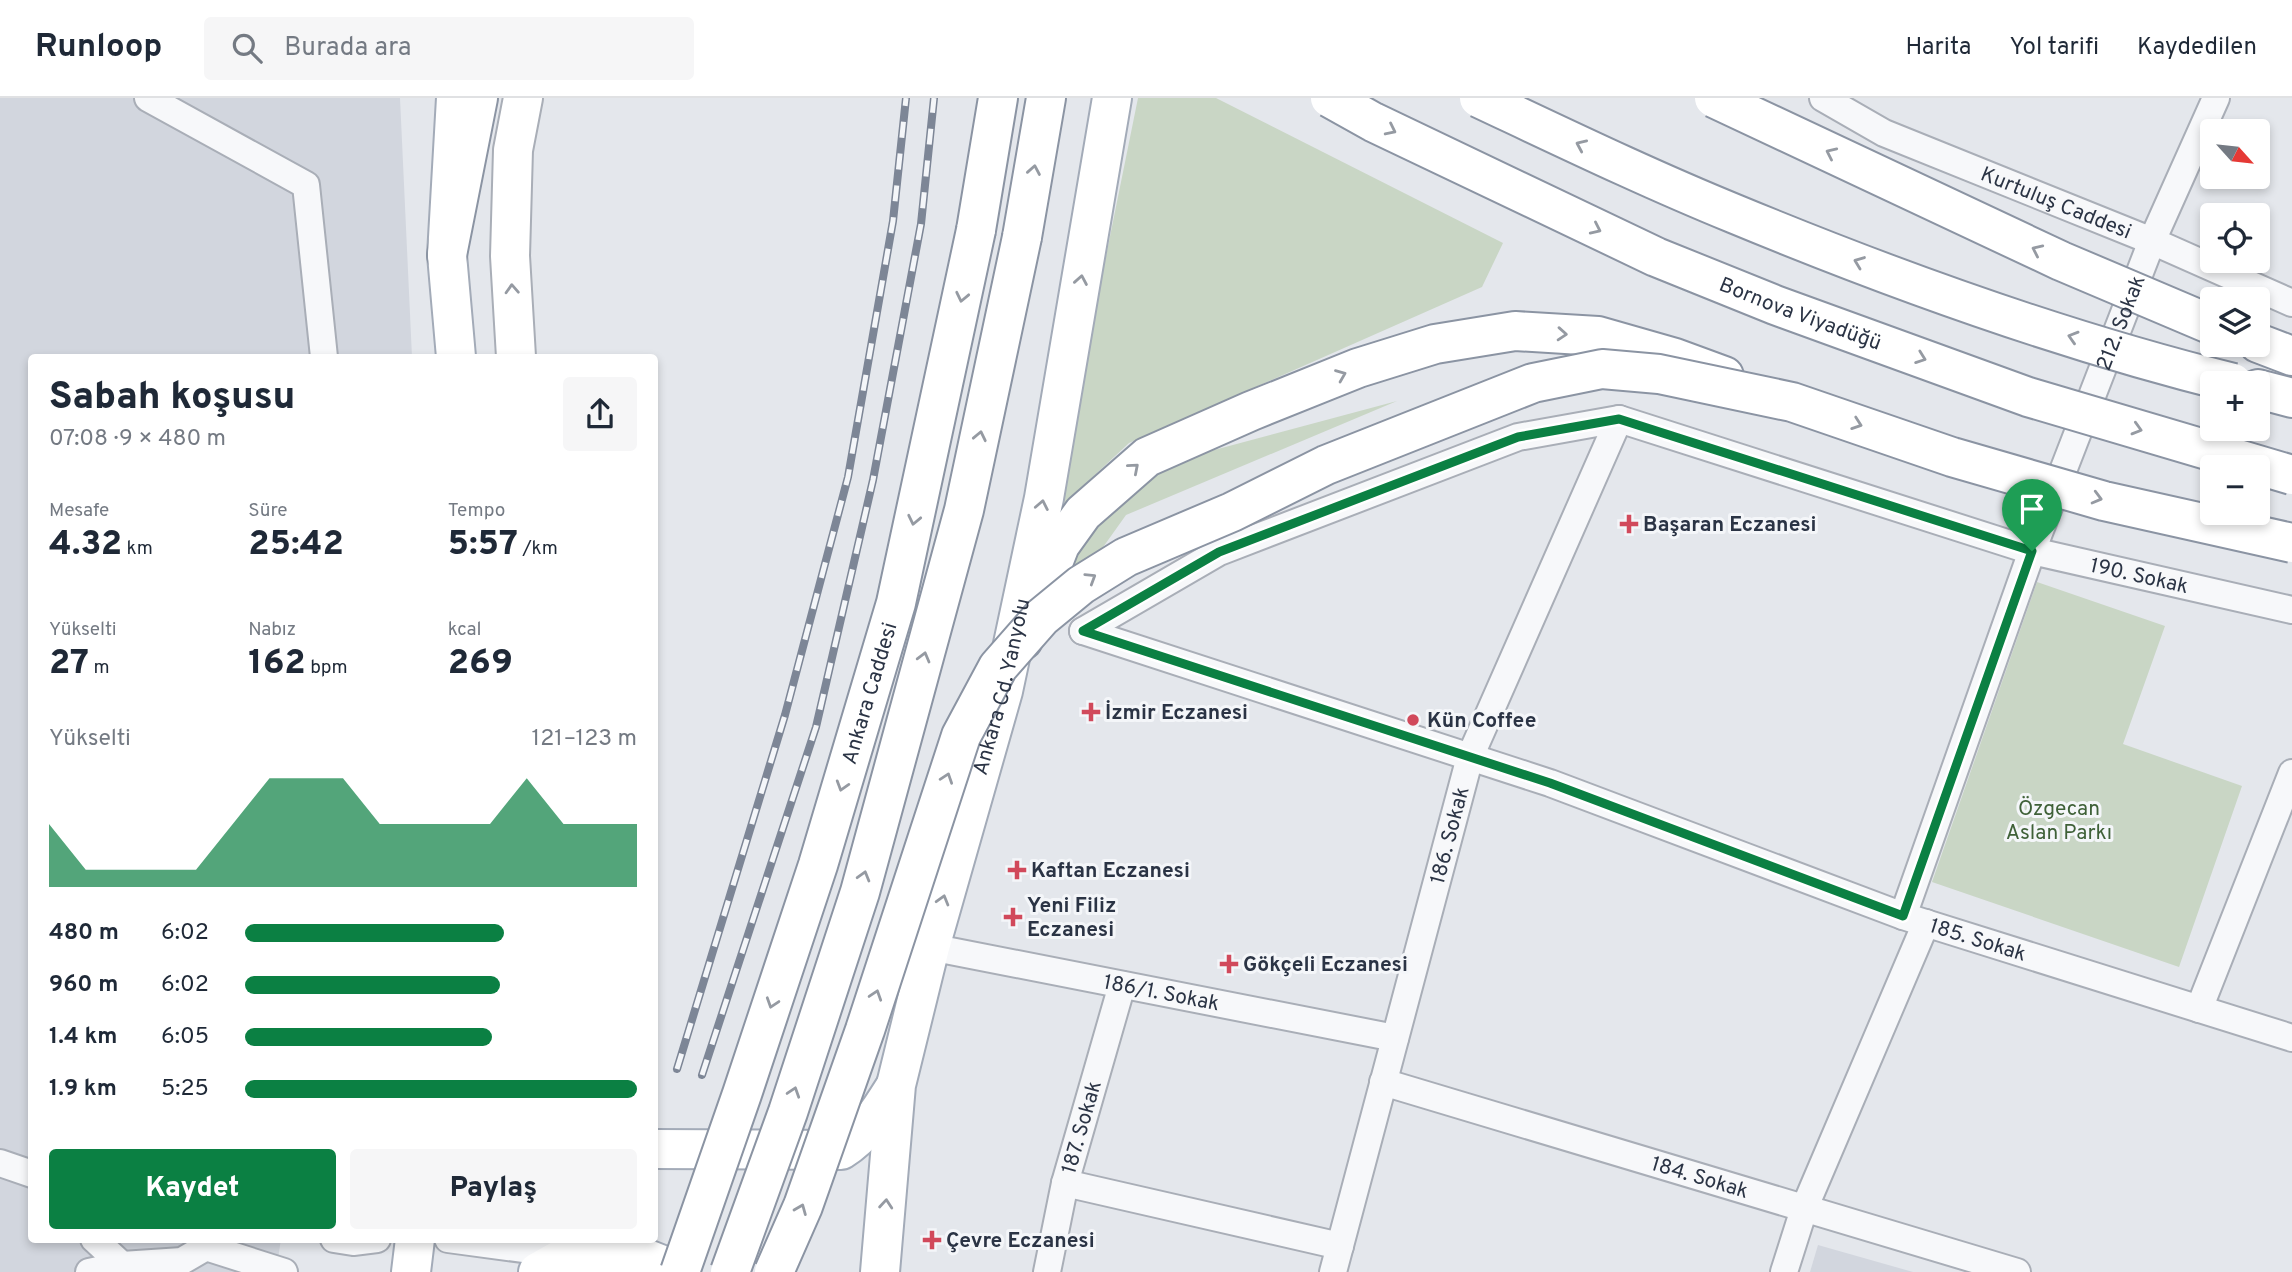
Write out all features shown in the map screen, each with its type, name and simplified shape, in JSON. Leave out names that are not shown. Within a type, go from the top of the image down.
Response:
[{"type":"main road","points":[[438,98],[456,354]]},
{"type":"main road","points":[[447,255],[456,98]]},
{"type":"main road","points":[[447,255],[478,98]]},
{"type":"main road","points":[[516,354],[510,257],[513,150],[523,98]]},
{"type":"main road","name":"Ankara Caddesi","points":[[661,1261],[818,865],[896,603],[976,230],[998,98]]},
{"type":"main road","name":"Ankara Caddesi","points":[[730,1272],[788,1112],[863,879],[964,510],[1022,237],[1046,98]]},
{"type":"main road","name":"Ankara Cd. Yanyolu","points":[[880,1272],[896,1085],[930,947],[1003,691],[1044,498],[1112,98]]},
{"type":"main road","name":"Bornova Viyadüğü","points":[[1331,98],[1373,122],[1656,257],[1775,305],[2028,397],[2292,475]]},
{"type":"main road","points":[[1479,98],[1735,214],[1971,305],[2200,375]]},
{"type":"main road","points":[[1714,98],[2049,255],[2200,320]]},
{"type":"main road","points":[[1003,691],[1060,545],[1083,513],[1147,457],[1358,368],[1436,344],[1515,331],[1598,337],[1675,358],[1952,457],[2079,493],[2292,543]]},
{"type":"main road","points":[[2270,348],[2292,356]]},
{"type":"main road","points":[[774,1272],[803,1206],[857,1055],[961,736],[998,667],[1042,617],[1081,585],[1126,557],[1232,512],[1326,465],[1533,383],[1602,369],[1659,374],[1792,402]]},
{"type":"main road","points":[[2270,392],[2292,398]]},
{"type":"main road","points":[[658,1149],[841,1150],[867,1129],[896,1085]]},
{"type":"main road","points":[[411,1272],[415,1243]]},
{"type":"main road","points":[[553,1264],[592,1253],[661,1261]]},
{"type":"street","points":[[148,98],[306,186],[324,354]]},
{"type":"street","name":"Kurtuluş Caddesi","points":[[1823,98],[1884,133],[2152,241],[2292,303]]},
{"type":"street","name":"212. Sokak","points":[[1784,1272],[1804,1209],[1914,920],[2032,551],[2152,241],[2216,98]]},
{"type":"street","name":"190. Sokak","points":[[1083,631],[1219,552],[1518,437],[1619,419],[2032,551],[2292,610]]},
{"type":"street","name":"186. Sokak","points":[[1334,1272],[1470,757],[1619,419]]},
{"type":"street","name":"185. Sokak","points":[[1083,631],[1550,783],[1914,920],[2292,1038]]},
{"type":"street","points":[[2199,1009],[2292,773]]},
{"type":"street","name":"186/1. Sokak","points":[[930,947],[1395,1038]]},
{"type":"street","name":"187. Sokak","points":[[1048,1272],[1065,1182],[1122,985]]},
{"type":"street","name":"184. Sokak","points":[[1383,1082],[2017,1272]]},
{"type":"street","points":[[0,1163],[28,1173]]},
{"type":"street","points":[[1065,1182],[1340,1246]]},
{"type":"street","points":[[98,1243],[122,1265]]},
{"type":"street","points":[[89,1272],[122,1265],[182,1261],[207,1243],[284,1272]]},
{"type":"street","points":[[465,1243],[553,1264]]},
{"type":"shaded area","points":[[0,98],[400,98],[412,354],[28,354],[28,1243],[280,1243],[276,1272],[0,1272]]},
{"type":"shaded area","points":[[1818,1245],[1913,1272],[1810,1272]]},
{"type":"green space","points":[[1138,98],[1216,98],[1503,243],[1482,287],[1129,443],[1054,513]]},
{"type":"green space","points":[[1397,401],[1126,515],[1091,564],[1061,580],[1088,524],[1147,468]]},
{"type":"green space","name":"Özgecan Aslan Parkı","points":[[2037,582],[2165,626],[2123,744],[2242,786],[2179,967],[1932,882]]},
{"type":"railway","points":[[677,1069],[785,715],[848,477],[893,221],[906,98]]},
{"type":"railway","points":[[702,1075],[816,727],[873,480],[921,224],[934,98]]},
{"type":"place","name":"Başaran Eczanesi","points":[[1629,524]]},
{"type":"place","name":"İzmir Eczanesi","points":[[1091,712]]},
{"type":"place","name":"Kün Coffee","points":[[1413,720]]},
{"type":"place","name":"Kaftan Eczanesi","points":[[1017,870]]},
{"type":"place","name":"Yeni Filiz Eczanesi","points":[[1013,917]]},
{"type":"place","name":"Gökçeli Eczanesi","points":[[1229,964]]},
{"type":"place","name":"Çevre Eczanesi","points":[[932,1240]]},
{"type":"route","points":[[1619,419],[2032,551],[1903,916],[1550,783],[1083,631],[1219,552],[1518,437],[1619,419]]}]
